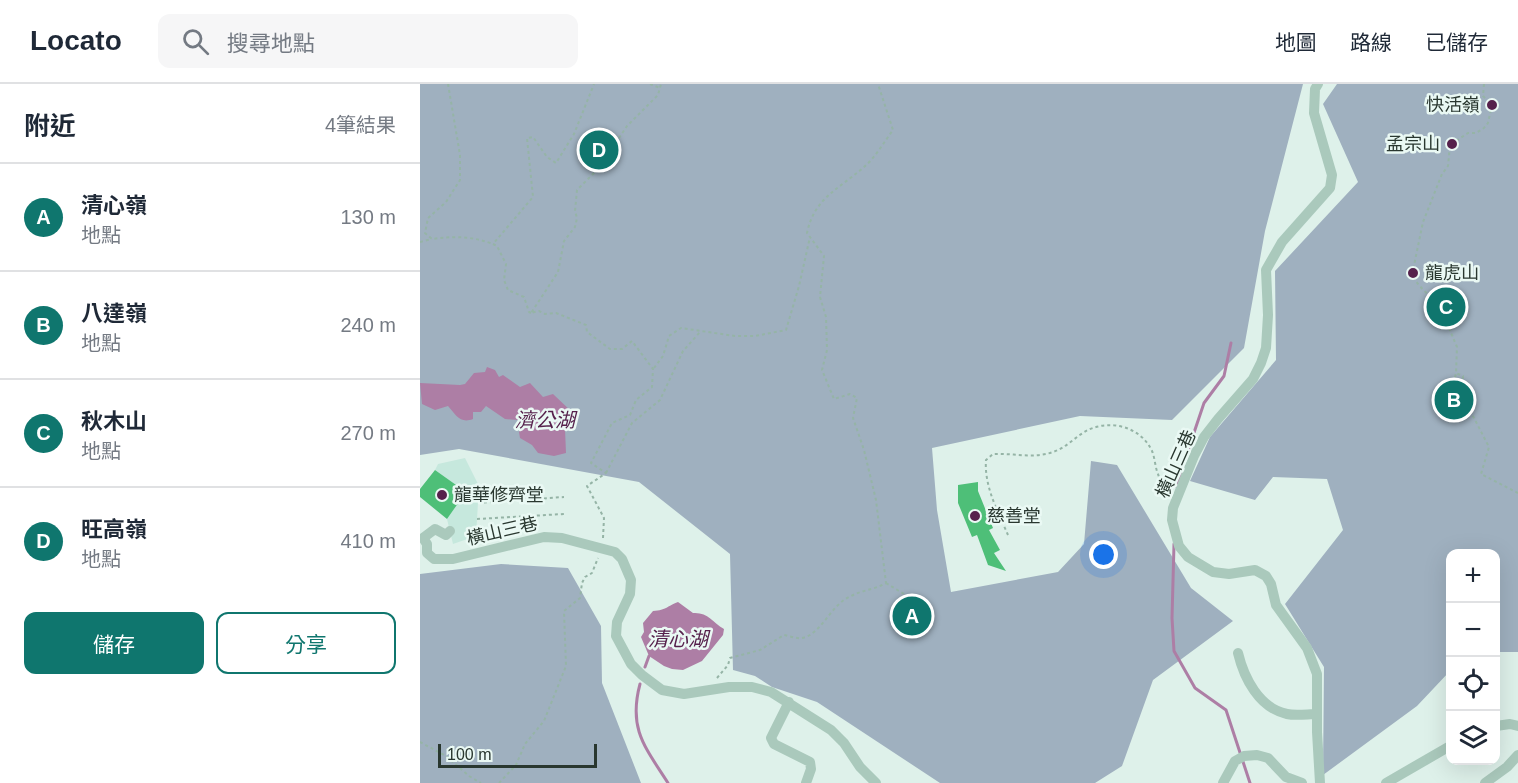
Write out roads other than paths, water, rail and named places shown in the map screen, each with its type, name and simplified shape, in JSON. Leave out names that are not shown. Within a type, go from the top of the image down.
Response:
[{"type":"lane","name":"橫山三巷","points":[[1318,84],[1315,89],[1314,113],[1332,175],[1330,188],[1282,242],[1266,270],[1268,315],[1266,348],[1261,363],[1253,379],[1204,437],[1173,508],[1172,520],[1179,546],[1188,557],[1213,572],[1229,574],[1255,570],[1266,576],[1271,584],[1276,605],[1311,656],[1317,674],[1320,783]]},
{"type":"lane","name":"橫山三巷","points":[[450,531],[446,535],[435,529],[423,538],[427,544],[427,553],[434,559],[453,559],[544,537],[562,538],[615,552],[622,559],[631,580],[630,594],[617,622],[616,636],[631,664],[642,675],[662,690],[684,694],[752,687],[771,692],[831,730],[844,743],[860,767],[876,783]]},
{"type":"lane","points":[[1238,653],[1248,684],[1272,708],[1288,714],[1317,714]]},
{"type":"lane","points":[[789,702],[771,738],[774,744],[810,762],[811,769],[807,783]]},
{"type":"lane","points":[[1500,725],[1518,726]]},
{"type":"lane","points":[[1386,783],[1446,748]]},
{"type":"lane","points":[[1223,783],[1239,758],[1257,755],[1268,758],[1286,777],[1302,783]]},
{"type":"lane","points":[[1485,783],[1518,755]]},
{"type":"water","name":"濟公湖","points":[[487,367],[495,370],[499,377],[503,375],[520,387],[530,383],[543,397],[553,394],[572,412],[571,425],[565,429],[566,453],[554,456],[538,453],[532,445],[520,438],[519,432],[524,424],[518,420],[505,419],[486,406],[481,412],[473,412],[473,419],[465,420],[459,418],[448,406],[435,410],[422,404],[420,383],[465,384],[474,373],[485,372]]},
{"type":"water","name":"清心湖","points":[[678,602],[693,613],[706,616],[724,629],[723,635],[702,661],[683,670],[664,666],[649,656],[641,637],[644,632],[643,623],[653,611],[664,609]]},
{"type":"waterway","points":[[1176,486],[1204,403],[1224,376],[1231,343]]},
{"type":"waterway","points":[[1174,544],[1172,618],[1174,651],[1195,688],[1226,710],[1250,783]]},
{"type":"waterway","points":[[645,667],[649,656]]},
{"type":"waterway","points":[[640,684],[636,713],[641,737],[668,783]]},
{"type":"place","name":"快活嶺","points":[[1492,105]]},
{"type":"place","name":"孟宗山","points":[[1452,144]]},
{"type":"place","name":"旺高嶺","points":[[599,150]]},
{"type":"place","name":"龍虎山","points":[[1413,273]]},
{"type":"place","name":"秋木山","points":[[1446,307]]},
{"type":"place","name":"八達嶺","points":[[1454,400]]},
{"type":"place","name":"龍華修齊堂","points":[[442,495]]},
{"type":"place","name":"慈善堂","points":[[975,516]]},
{"type":"place","name":"清心嶺","points":[[912,616]]}]
